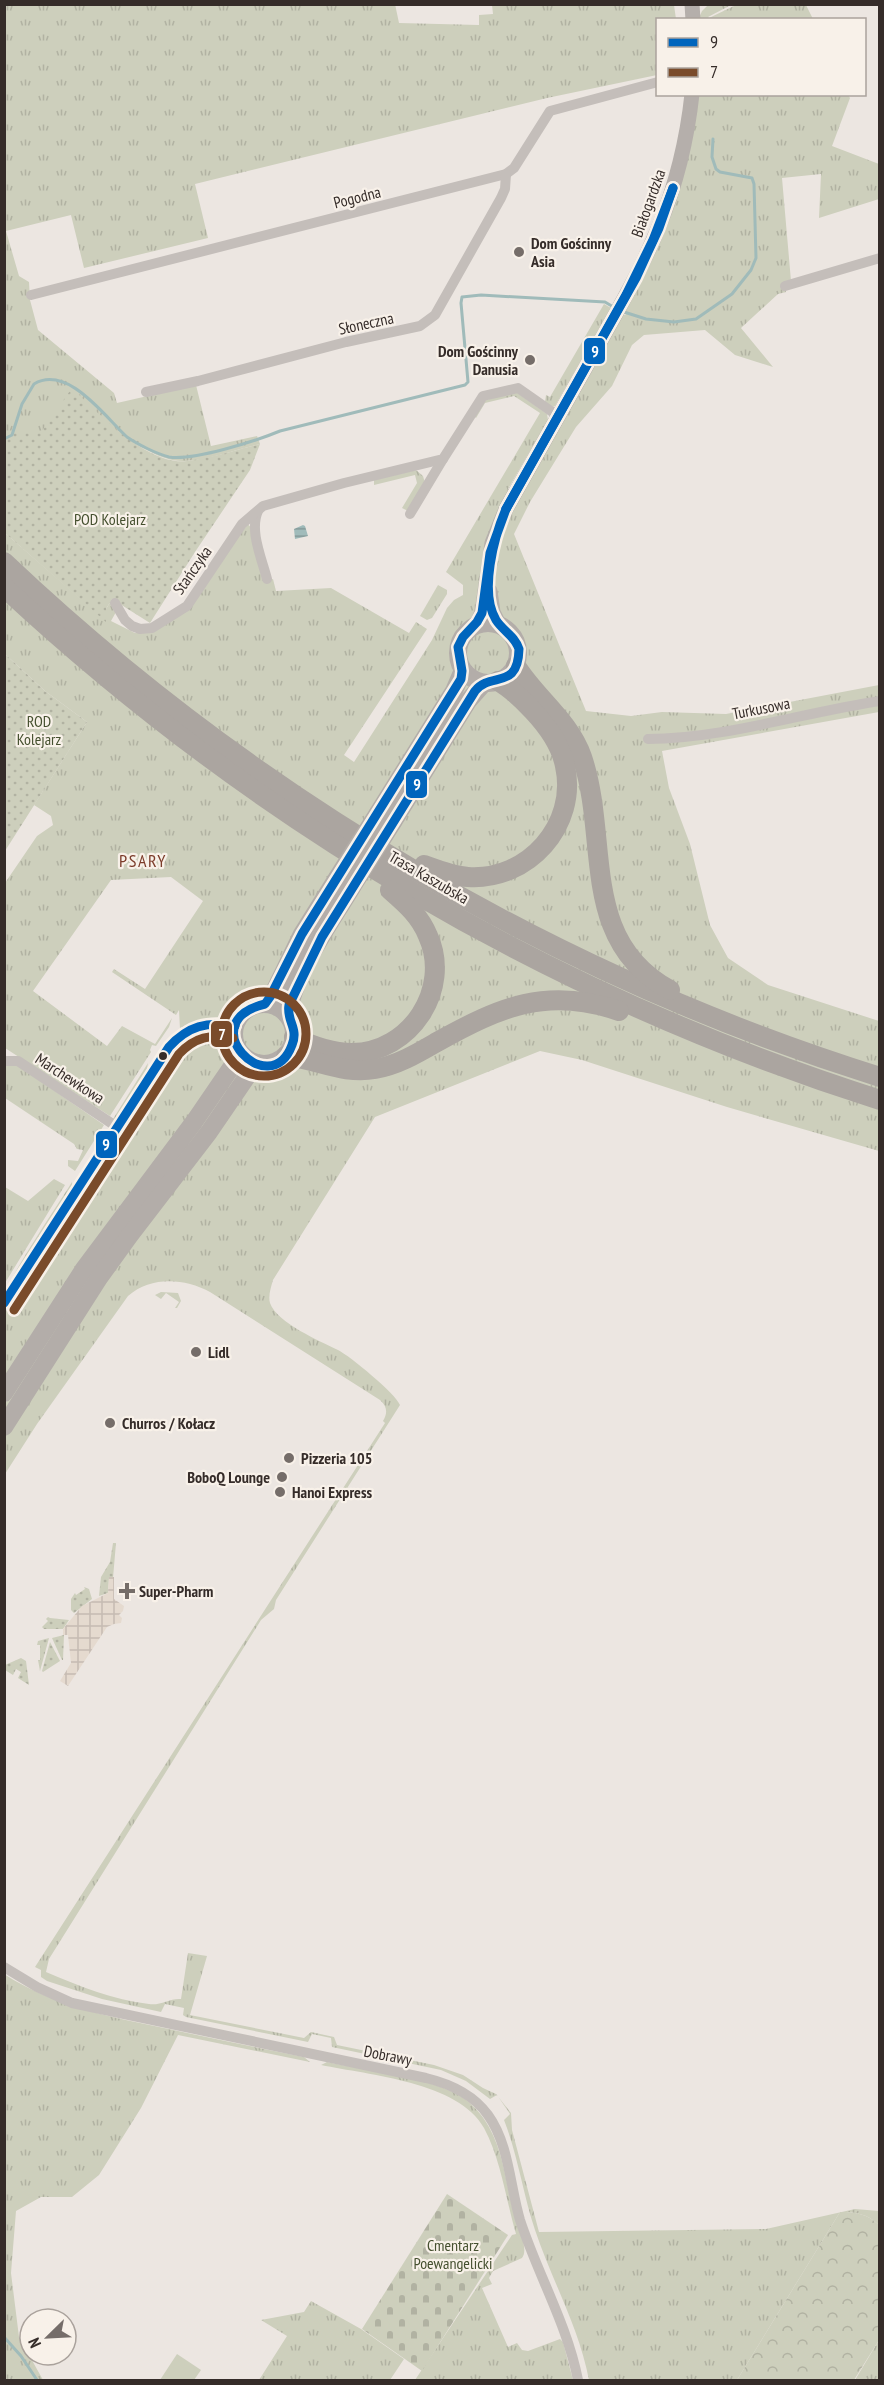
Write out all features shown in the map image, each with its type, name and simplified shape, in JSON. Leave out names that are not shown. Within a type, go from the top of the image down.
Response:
[{"type":"highway","name":"Trasa Kaszubska","points":[[4,562],[101,650],[183,716],[265,774],[380,849],[456,894],[634,984],[730,1024],[879,1077]]},
{"type":"highway","name":"Trasa Kaszubska","points":[[4,586],[79,654],[168,727],[278,808],[348,854],[446,912],[515,950],[685,1029],[795,1072],[879,1100]]},
{"type":"highway","points":[[516,666],[526,681],[562,721],[582,757],[590,794],[605,904],[618,939],[635,963],[650,976],[730,1024]]},
{"type":"highway","points":[[380,849],[445,872],[477,877],[500,874],[516,867],[536,854],[550,839],[560,821],[567,791],[566,768],[562,753],[549,730],[514,692],[491,682]]},
{"type":"highway","points":[[294,1037],[323,1049],[339,1052],[358,1053],[380,1048],[409,1030],[422,1014],[431,994],[435,978],[434,957],[424,928],[409,907],[348,854]]},
{"type":"highway","points":[[286,1056],[344,1070],[381,1068],[412,1055],[502,1009],[545,999],[567,999],[601,1005],[639,1018],[685,1029]]},
{"type":"main road","name":"Białogardzka","points":[[488,570],[495,535],[506,508],[618,311],[653,243],[672,196],[684,146],[692,96]]},
{"type":"main road","points":[[488,570],[493,612],[499,624]]},
{"type":"main road","points":[[477,624],[482,612],[488,570]]},
{"type":"main road","points":[[385,817],[468,701],[491,682],[509,675],[516,666],[518,655],[516,639],[499,624],[486,622],[477,624],[465,633],[460,642],[458,656],[463,670],[474,680],[491,682]]},
{"type":"main road","points":[[265,1004],[275,990],[302,934],[344,883],[385,817],[461,678],[463,670]]},
{"type":"main road","points":[[287,1015],[295,989],[344,883]]},
{"type":"main road","points":[[265,1004],[277,1007],[287,1015],[293,1023],[294,1037],[286,1056],[274,1063],[259,1064],[247,1059],[239,1051],[234,1037],[235,1026],[246,1010],[265,1004]]},
{"type":"main road","points":[[4,1393],[84,1269],[194,1122],[233,1065],[239,1051]]},
{"type":"main road","points":[[4,1427],[105,1269],[209,1132],[248,1075],[259,1064]]},
{"type":"street","points":[[506,174],[514,168],[550,111],[656,82]]},
{"type":"street","name":"Pogodna","points":[[31,295],[506,174]]},
{"type":"street","name":"Słoneczna","points":[[146,392],[198,381],[428,322],[435,315],[506,189],[506,174]]},
{"type":"street","points":[[785,286],[879,258]]},
{"type":"street","points":[[410,514],[478,402],[486,395],[518,388],[558,416]]},
{"type":"street","name":"Stańczyka","points":[[115,603],[125,620],[132,626],[140,629],[158,625],[187,606],[242,524],[258,511],[276,501],[443,459]]},
{"type":"street","points":[[258,511],[255,528],[267,579]]},
{"type":"street","name":"Turkusowa","points":[[648,739],[692,737],[879,701]]},
{"type":"street","points":[[4,1304],[163,1055],[180,1035],[191,1027],[203,1023],[235,1026]]},
{"type":"street","name":"Marchewkowa","points":[[4,1061],[18,1061],[117,1126]]},
{"type":"street","name":"Dobrawy","points":[[4,1967],[37,1987],[72,2003],[426,2078],[450,2085],[471,2097],[488,2115],[499,2135],[520,2218],[565,2331],[578,2380]]},
{"type":"green space","points":[[395,4],[399,23],[479,25],[479,15],[493,14],[492,5],[674,5],[676,18],[656,18],[656,75],[547,98],[195,184],[208,238],[84,268],[71,215],[6,231],[19,276],[29,282],[30,300],[38,330],[114,393],[117,403],[196,385],[211,446],[257,436],[260,444],[203,459],[176,461],[145,449],[110,425],[41,432],[5,432],[5,5]]},
{"type":"green space","points":[[709,4],[731,5],[709,18],[699,18]]},
{"type":"green space","points":[[736,5],[806,5],[812,18],[709,18]]},
{"type":"green space","points":[[696,96],[849,96],[850,98],[832,146],[879,164],[879,199],[819,218],[821,174],[782,178],[791,281],[783,284],[786,292],[778,294],[741,328],[773,367],[735,355],[705,330],[644,335],[632,345],[612,386],[576,427],[530,502],[514,534],[586,711],[631,716],[662,712],[726,714],[879,685],[879,712],[662,751],[669,788],[690,844],[710,925],[728,958],[768,985],[879,1021],[879,1151],[727,1107],[582,1060],[540,1051],[375,1117],[273,1280],[269,1300],[281,1318],[352,1360],[382,1384],[400,1405],[276,1600],[274,1609],[261,1620],[49,1959],[46,1972],[109,1996],[157,2004],[181,1999],[188,1953],[207,1956],[190,2015],[304,2038],[311,2032],[334,2037],[337,2045],[434,2065],[463,2075],[496,2094],[490,2099],[466,2081],[441,2070],[332,2047],[331,2038],[312,2034],[308,2042],[186,2017],[183,2015],[184,2008],[165,2004],[161,2012],[102,1999],[47,1981],[41,1977],[41,1970],[35,1967],[385,1423],[383,1421],[386,1412],[380,1400],[210,1292],[179,1282],[157,1282],[128,1296],[37,1424],[5,1474],[5,1437],[104,1282],[5,1414],[5,1404],[89,1272],[5,1382],[5,1313],[101,1161],[105,1162],[134,1125],[136,1127],[141,1121],[138,1119],[154,1085],[181,1048],[179,1010],[176,1015],[112,972],[114,969],[145,989],[203,901],[171,877],[111,880],[33,991],[107,1046],[122,1026],[155,1044],[172,1018],[169,1027],[156,1046],[152,1045],[151,1052],[110,1116],[5,1048],[5,883],[37,836],[53,825],[51,816],[34,805],[87,722],[45,691],[5,654],[5,533],[106,621],[106,609],[112,599],[116,612],[111,621],[135,633],[147,632],[185,609],[248,524],[252,529],[265,581],[273,579],[276,591],[331,588],[409,633],[416,622],[427,629],[344,755],[354,762],[432,640],[447,608],[463,595],[463,585],[446,572],[540,413],[514,396],[485,403],[476,418],[474,416],[486,400],[516,392],[547,414],[548,420],[508,489],[519,495],[623,314],[627,313],[624,311],[641,278]]},
{"type":"green space","points":[[604,304],[611,308],[553,407],[545,402],[546,395],[550,397]]},
{"type":"green space","name":"POD Kolejarz","points":[[72,388],[95,411],[140,447],[172,460],[196,460],[260,444],[250,470],[150,623],[112,599],[106,609],[106,622],[5,533],[5,432],[41,432]]},
{"type":"green space","points":[[416,470],[423,476],[425,483],[408,511],[402,508],[417,483],[415,475],[374,485],[374,480]]},
{"type":"green space","points":[[438,585],[447,590],[447,594],[432,618],[427,620],[420,616]]},
{"type":"green space","name":"ROD Kolejarz","points":[[5,654],[45,691],[87,722],[5,851]]},
{"type":"green space","points":[[14,1063],[104,1125],[75,1171],[68,1166],[68,1160],[78,1161],[83,1150],[77,1149],[74,1144],[5,1098],[5,1066]]},
{"type":"green space","points":[[148,1063],[146,1074],[117,1119],[113,1119]]},
{"type":"green space","points":[[54,1179],[65,1185],[5,1283],[5,1187],[28,1201]]},
{"type":"green space","points":[[72,1182],[72,1190],[5,1295],[23,1259]]},
{"type":"green space","points":[[161,1292],[178,1293],[181,1301],[177,1308],[175,1308],[179,1302],[166,1293],[161,1299],[155,1295]]},
{"type":"green space","points":[[113,1543],[116,1543],[113,1578],[109,1578],[108,1593],[99,1596],[101,1577],[110,1562]]},
{"type":"green space","points":[[84,1587],[89,1589],[92,1599],[74,1613],[71,1610],[71,1599],[75,1593],[76,1595],[85,1589]]},
{"type":"green space","points":[[48,1617],[69,1620],[63,1629],[44,1629],[42,1627],[48,1621],[46,1619]]},
{"type":"green space","points":[[64,1635],[63,1660],[62,1660],[52,1638]]},
{"type":"green space","points":[[49,1638],[40,1671],[38,1641]]},
{"type":"green space","points":[[50,1642],[60,1661],[43,1672],[42,1671]]},
{"type":"green space","points":[[21,1658],[26,1661],[29,1685],[18,1678],[21,1672],[16,1669],[13,1675],[5,1670],[5,1665]]},
{"type":"green space","points":[[4,1974],[63,2003],[126,2020],[304,2057],[310,2062],[178,2035],[141,2108],[99,2175],[72,2197],[41,2197],[16,2211],[11,2273],[18,2329],[18,2367],[36,2367],[43,2380],[5,2380]]},
{"type":"green space","points":[[327,2062],[412,2079],[444,2088],[466,2100],[483,2117],[500,2155],[521,2233],[524,2253],[522,2258],[493,2271],[489,2278],[492,2284],[482,2288],[508,2347],[517,2343],[522,2350],[528,2351],[560,2339],[563,2342],[573,2380],[415,2380],[512,2235],[516,2234],[499,2167],[484,2128],[472,2112],[455,2100],[411,2083],[321,2065]]},
{"type":"green space","points":[[498,2097],[511,2113],[512,2130],[539,2232],[766,2229],[840,2212],[737,2380],[589,2380],[579,2341],[531,2216],[504,2120],[510,2114]]},
{"type":"green space","name":"Cmentarz Poewangelicki","points":[[447,2194],[508,2235],[422,2371],[362,2329]]},
{"type":"green space","points":[[855,2209],[879,2211],[879,2225],[861,2214],[842,2212]]},
{"type":"green space","points":[[840,2212],[861,2214],[879,2225],[879,2340],[854,2380],[737,2380]]},
{"type":"green space","points":[[311,2301],[361,2329],[404,2359],[390,2380],[259,2380],[287,2336],[261,2320],[304,2312]]},
{"type":"green space","points":[[879,2340],[879,2380],[855,2380]]},
{"type":"green space","points":[[177,2354],[201,2370],[194,2380],[160,2380]]},
{"type":"shaded area","points":[[109,1577],[114,1577],[114,1599],[124,1606],[119,1615],[122,1618],[121,1623],[107,1627],[68,1686],[60,1681],[71,1663],[68,1635],[63,1635],[63,1629],[82,1606],[108,1593]]},
{"type":"water","points":[[303,525],[308,536],[295,539],[294,529]]},
{"type":"waterway","points":[[624,312],[646,319],[674,322],[696,319],[732,294],[751,270],[756,258],[754,184],[752,178],[720,172],[716,169],[712,157],[713,139]]},
{"type":"waterway","points":[[4,439],[12,435],[22,404],[34,384],[47,380],[60,381],[73,387],[97,406],[127,437],[153,451],[169,457],[208,453],[241,445],[280,431],[465,385],[468,382],[462,297],[481,295],[605,302],[615,308]]},
{"type":"waterway","points":[[4,2337],[21,2356],[37,2380]]},
{"type":"transit line","name":"9","points":[[506,509],[626,295],[653,240],[673,188]]},
{"type":"transit line","name":"9","points":[[506,509],[636,278],[659,228],[673,188]]},
{"type":"transit line","name":"9","points":[[506,509],[490,564],[489,595],[496,620],[515,641],[519,649],[514,670],[503,678],[481,685],[475,691],[322,937],[289,1005],[289,1016],[294,1034],[292,1045],[281,1061],[268,1066],[254,1063],[242,1053],[235,1040],[234,1026],[244,1013],[265,1004],[270,997],[302,934],[461,679],[458,647],[482,613],[490,553],[506,509]]},
{"type":"transit line","name":"7","points":[[256,992],[272,992],[288,999],[299,1010],[306,1026],[306,1034],[303,1050],[294,1064],[272,1076],[256,1076],[240,1069],[229,1058],[222,1042],[222,1026],[229,1010],[240,999],[256,992]]},
{"type":"transit line","name":"9","points":[[4,1303],[169,1047],[183,1034],[199,1027],[216,1024],[235,1026]]},
{"type":"transit line","name":"7","points":[[14,1310],[179,1054],[203,1038],[217,1036],[233,1038]]},
{"type":"place","name":"Dom Gościnny Asia","points":[[519,252]]},
{"type":"place","name":"Dom Gościnny Danusia","points":[[530,360]]},
{"type":"place","name":"Lidl","points":[[196,1352]]},
{"type":"place","name":"Churros / Kołacz","points":[[110,1423]]},
{"type":"place","name":"Pizzeria 105","points":[[289,1458]]},
{"type":"place","name":"BoboQ Lounge","points":[[282,1477]]},
{"type":"place","name":"Hanoi Express","points":[[280,1492]]},
{"type":"place","name":"Super-Pharm","points":[[127,1591]]},
{"type":"district","name":"PSARY","points":[[143,860]]}]
